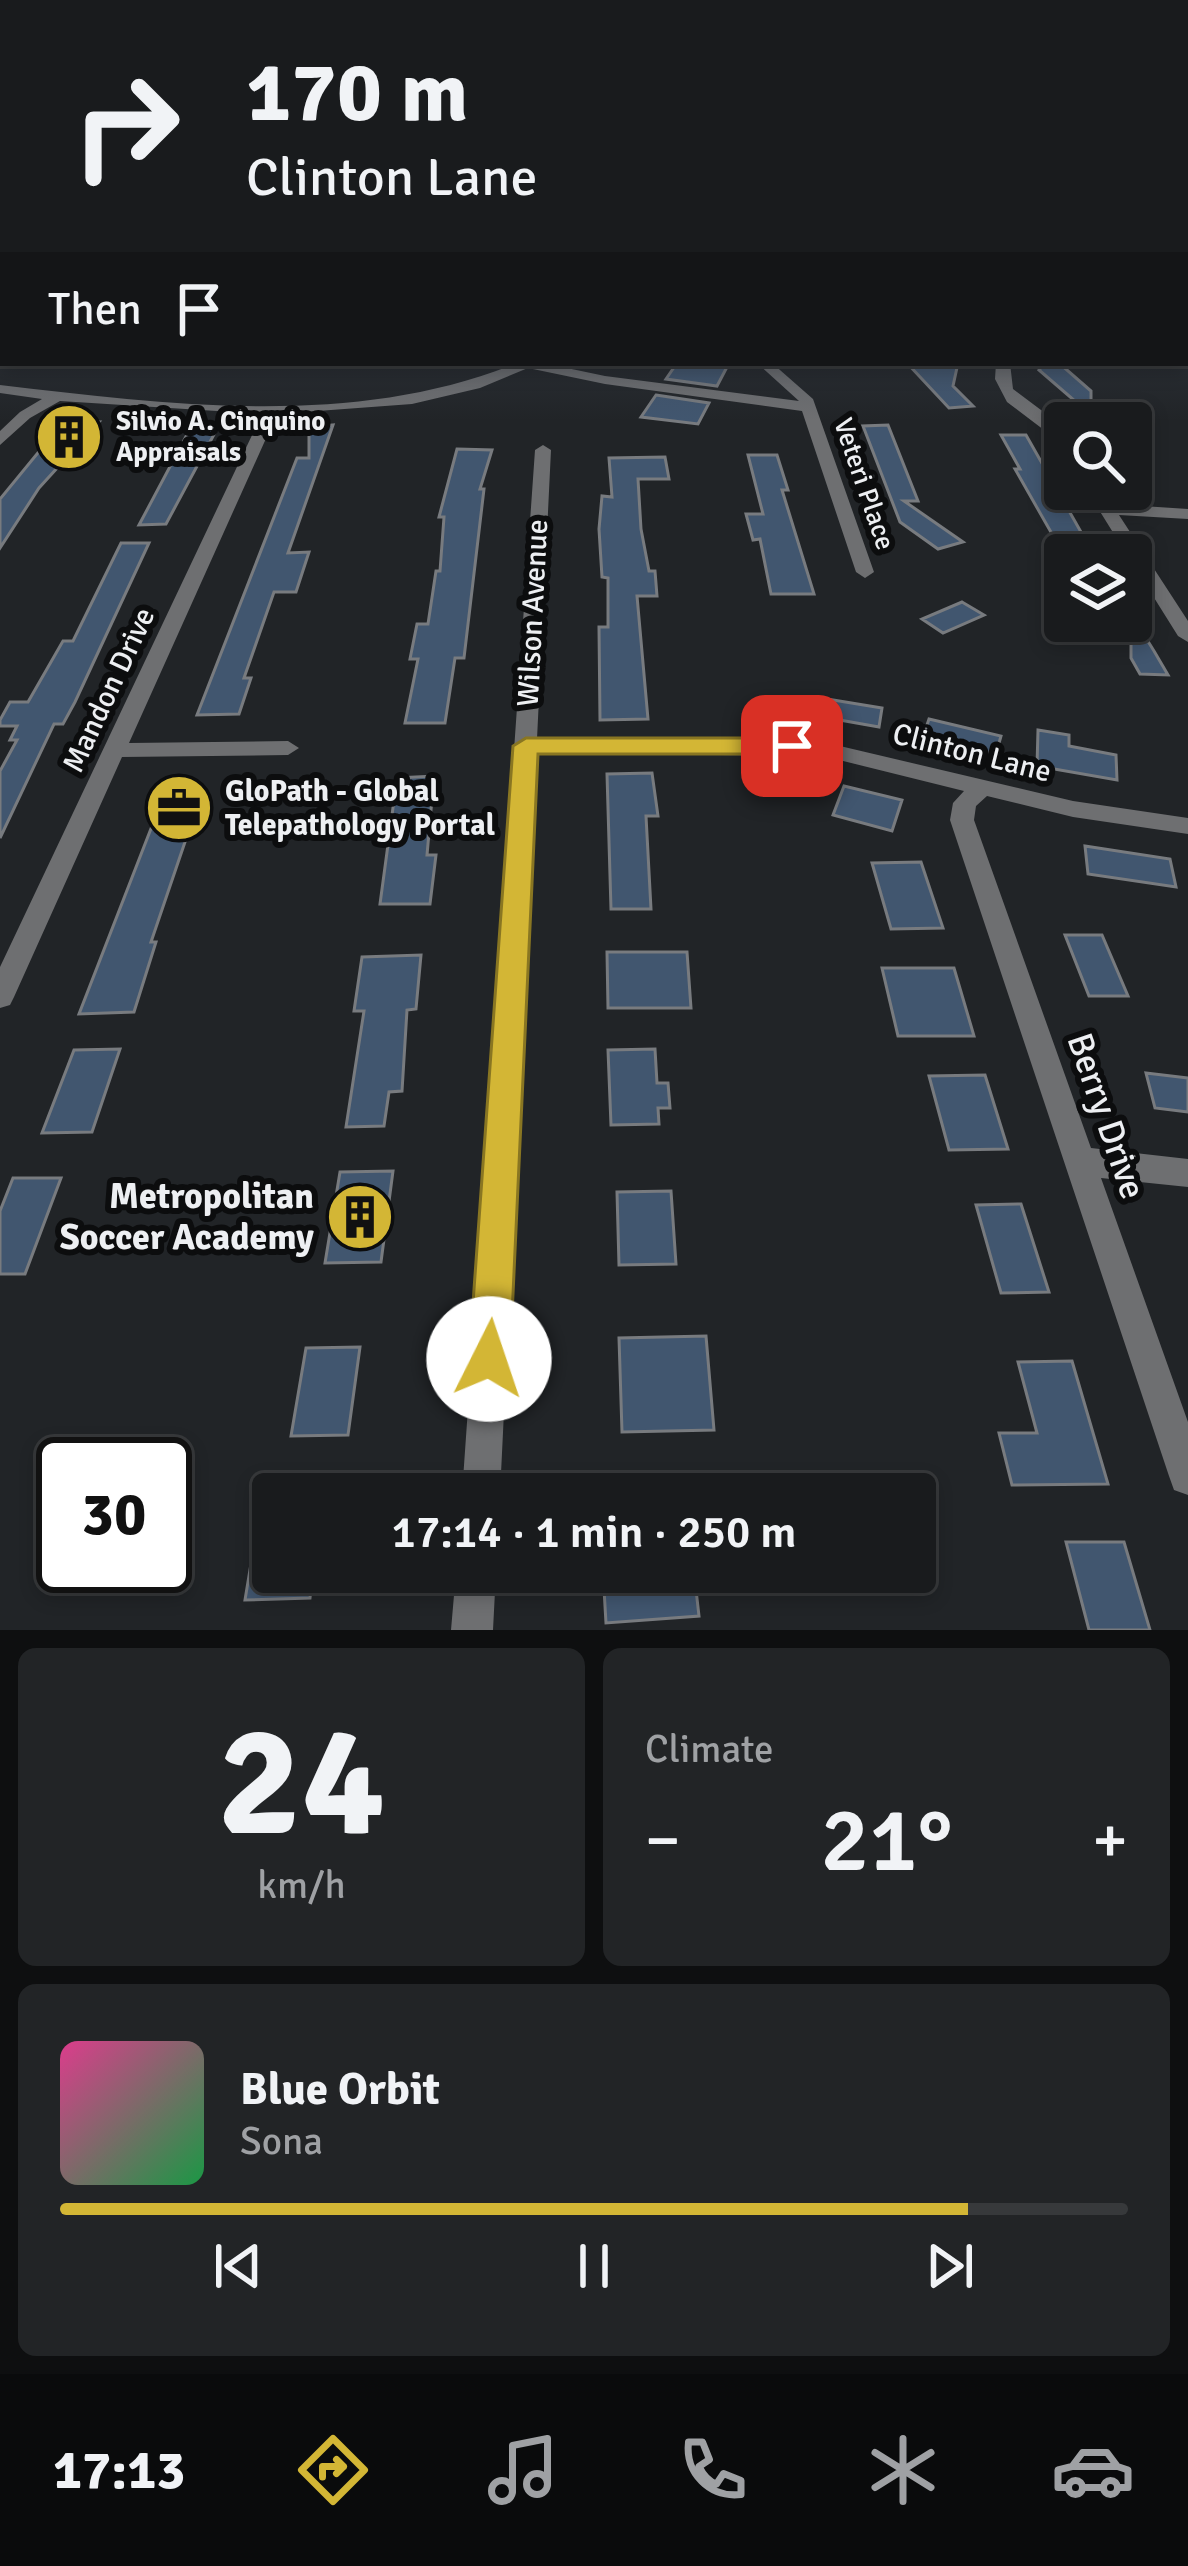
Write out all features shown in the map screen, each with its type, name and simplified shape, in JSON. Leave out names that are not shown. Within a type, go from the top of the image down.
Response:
[{"type":"street","points":[[0,389],[272,408],[428,395],[523,366]]},
{"type":"street","points":[[538,366],[626,383],[809,407]]},
{"type":"street","name":"Veteri Place","points":[[768,366],[800,391],[809,407],[866,572]]},
{"type":"street","points":[[1002,366],[999,380],[1004,391],[1044,418]]},
{"type":"street","points":[[0,440],[25,415],[58,395]]},
{"type":"street","name":"Mandon Drive","points":[[0,997],[272,408]]},
{"type":"street","name":"Wilson Avenue","points":[[482,1473],[543,450]]},
{"type":"street","points":[[1108,510],[1188,636]]},
{"type":"street","points":[[1123,510],[1188,514]]},
{"type":"street","name":"Clinton Lane","points":[[526,746],[823,749],[1073,809],[1188,826]]},
{"type":"street","points":[[115,750],[288,748]]},
{"type":"street","name":"Berry Drive","points":[[980,788],[963,807],[962,820],[1188,1476]]},
{"type":"street","points":[[1081,1161],[1188,1173]]},
{"type":"street","points":[[472,1630],[475,1593]]},
{"type":"building","points":[[675,366],[727,367],[717,386],[666,379]]},
{"type":"building","points":[[910,366],[957,366],[953,386],[973,406],[949,408]]},
{"type":"building","points":[[1042,366],[1062,366],[1091,391],[1091,402],[1076,402],[1039,370]]},
{"type":"building","points":[[656,395],[709,403],[698,424],[641,417]]},
{"type":"building","points":[[64,421],[99,422],[39,488],[0,548],[0,499]]},
{"type":"building","points":[[333,425],[288,553],[309,552],[296,592],[274,592],[244,678],[251,678],[239,714],[197,715],[297,458],[309,458],[309,427]]},
{"type":"building","points":[[888,425],[918,501],[904,501],[963,542],[938,549],[900,522],[863,426]]},
{"type":"building","points":[[191,427],[218,427],[166,524],[139,525]]},
{"type":"building","points":[[1001,435],[1026,435],[1044,467],[1044,510],[1068,510],[1082,534],[1052,534],[1015,469],[1020,469]]},
{"type":"building","points":[[457,449],[492,450],[480,489],[484,489],[464,658],[455,658],[445,723],[405,723],[418,659],[410,659],[417,624],[428,624],[436,571],[440,571],[444,517],[439,517]]},
{"type":"building","points":[[748,455],[777,455],[788,490],[782,490],[814,594],[771,594],[760,539],[753,540],[746,514],[763,514]]},
{"type":"building","points":[[665,457],[669,479],[638,479],[641,529],[649,571],[655,571],[657,596],[637,596],[648,719],[600,720],[599,627],[608,627],[608,578],[602,577],[599,529],[602,496],[612,497],[609,458]]},
{"type":"building","points":[[121,543],[149,543],[75,702],[63,724],[54,724],[0,838],[0,771],[17,740],[10,740],[17,726],[0,726],[0,720],[10,702],[28,702],[63,641],[73,641]]},
{"type":"building","points":[[962,602],[984,615],[943,633],[922,619]]},
{"type":"building","points":[[1131,642],[1148,642],[1168,675],[1140,674],[1131,658]]},
{"type":"building","points":[[821,698],[882,708],[879,727],[817,716]]},
{"type":"building","points":[[929,719],[1001,736],[996,754],[923,737]]},
{"type":"building","points":[[1038,730],[1069,735],[1069,746],[1116,755],[1117,780],[1037,766]]},
{"type":"building","points":[[652,773],[658,816],[646,816],[651,909],[611,909],[607,774]]},
{"type":"building","points":[[434,776],[427,855],[436,855],[430,904],[380,904],[397,778]]},
{"type":"building","points":[[844,786],[902,800],[892,831],[833,815]]},
{"type":"building","points":[[203,789],[151,942],[156,942],[134,1012],[79,1014],[166,790]]},
{"type":"building","points":[[1085,846],[1170,859],[1176,887],[1088,874]]},
{"type":"building","points":[[921,862],[943,928],[891,929],[872,863]]},
{"type":"building","points":[[1065,935],[1102,935],[1128,996],[1089,996]]},
{"type":"building","points":[[607,952],[687,952],[691,1008],[608,1008]]},
{"type":"building","points":[[421,955],[416,1009],[407,1010],[402,1091],[389,1092],[384,1126],[346,1127],[364,1011],[354,1011],[362,957]]},
{"type":"building","points":[[882,968],[954,968],[974,1036],[898,1036]]},
{"type":"building","points":[[120,1049],[92,1132],[42,1133],[74,1050]]},
{"type":"building","points":[[655,1049],[657,1083],[668,1083],[670,1108],[658,1108],[659,1124],[611,1125],[608,1050]]},
{"type":"building","points":[[1146,1073],[1188,1078],[1188,1112],[1155,1108]]},
{"type":"building","points":[[985,1075],[1008,1149],[949,1150],[929,1076]]},
{"type":"building","name":"Metropolitan Soccer Academy","points":[[393,1171],[381,1262],[325,1263],[340,1172]]},
{"type":"building","points":[[13,1178],[61,1178],[25,1274],[0,1274],[0,1211]]},
{"type":"building","points":[[671,1191],[676,1264],[619,1265],[617,1192]]},
{"type":"building","points":[[1021,1204],[1049,1292],[1001,1293],[976,1205]]},
{"type":"building","points":[[706,1336],[714,1430],[622,1432],[619,1338]]},
{"type":"building","points":[[360,1347],[348,1435],[291,1436],[306,1348]]},
{"type":"building","points":[[1072,1361],[1108,1484],[1012,1485],[999,1433],[1037,1433],[1018,1362]]},
{"type":"building","points":[[1066,1542],[1124,1542],[1150,1630],[1089,1630]]},
{"type":"building","points":[[252,1558],[252,1593],[311,1593],[310,1598],[245,1600]]},
{"type":"building","points":[[604,1593],[696,1593],[699,1616],[606,1623]]},
{"type":"place","name":"Silvio A. Cinquino Appraisals","points":[[69,437]]},
{"type":"place","name":"GloPath - Global Telepathology Portal","points":[[179,808]]},
{"type":"place","name":"Metropolitan Soccer Academy","points":[[360,1217]]},
{"type":"route","points":[[489,1359],[526,746],[792,746]]}]
